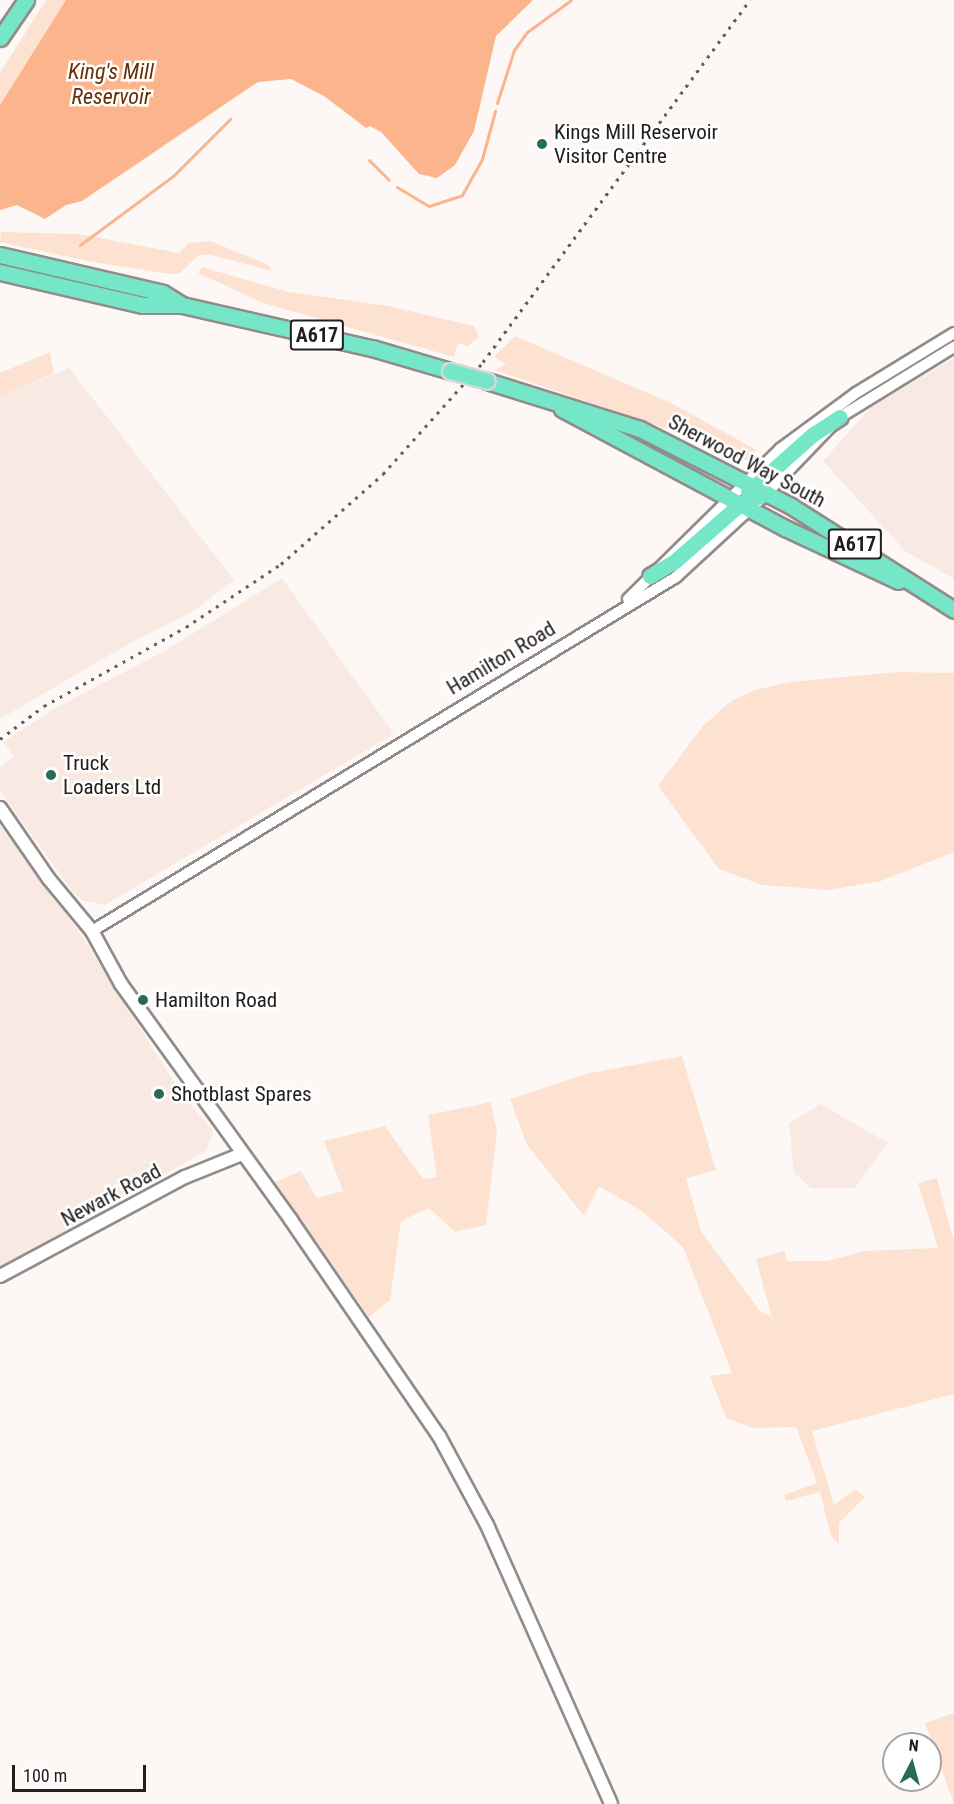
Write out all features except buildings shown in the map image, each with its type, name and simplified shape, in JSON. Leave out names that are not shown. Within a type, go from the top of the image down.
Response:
[{"type":"highway","points":[[0,38],[26,0]]},
{"type":"highway","name":"Sherwood Way South","points":[[3,256],[164,294],[182,305]]},
{"type":"highway","name":"Sherwood Way South","points":[[1,273],[143,305],[182,305],[372,348],[585,410],[603,424],[875,557],[915,588]]},
{"type":"highway","name":"Sherwood Way South","points":[[546,400],[748,495],[860,566],[915,588],[954,610]]},
{"type":"highway","points":[[650,576],[675,561],[813,435],[840,417]]},
{"type":"main road","points":[[0,808],[49,879],[92,931],[121,984],[242,1154],[459,1469],[611,1804]]},
{"type":"main road","name":"Newark Road","points":[[0,1276],[185,1177],[242,1154]]},
{"type":"street","name":"Hamilton Road","points":[[92,931],[622,606],[676,577],[811,424],[954,333]]},
{"type":"street","points":[[840,417],[954,348]]},
{"type":"street","name":"Hamilton Road","points":[[622,606],[650,576]]},
{"type":"shaded area","points":[[46,0],[66,0],[0,105],[0,73]]},
{"type":"shaded area","points":[[1,232],[79,234],[179,253],[189,243],[210,241],[267,264],[272,271],[211,255],[199,255],[180,273],[170,274],[87,261],[0,242]]},
{"type":"shaded area","points":[[202,267],[289,292],[388,306],[474,326],[479,337],[468,346],[458,343],[454,357],[263,303],[198,273]]},
{"type":"shaded area","points":[[515,336],[671,403],[757,450],[747,460],[732,458],[697,439],[495,370],[506,364],[494,357]]},
{"type":"shaded area","points":[[50,352],[54,373],[0,396],[0,373]]},
{"type":"shaded area","points":[[954,358],[954,579],[905,551],[823,461],[871,407]]},
{"type":"shaded area","points":[[69,368],[234,580],[195,610],[127,645],[0,719],[0,396]]},
{"type":"shaded area","points":[[282,578],[394,734],[105,905],[84,901],[72,891],[0,791],[0,767],[14,756],[3,742],[57,707],[163,652]]},
{"type":"shaded area","points":[[897,672],[954,673],[954,852],[881,881],[829,890],[762,885],[719,869],[658,786],[703,726],[731,701],[755,690],[790,682]]},
{"type":"shaded area","points":[[0,822],[82,936],[183,1096],[214,1132],[206,1151],[0,1267]]},
{"type":"shaded area","points":[[682,1056],[716,1170],[686,1178],[701,1231],[759,1310],[772,1318],[756,1259],[785,1251],[787,1261],[827,1261],[865,1251],[938,1248],[918,1183],[937,1178],[954,1242],[954,1394],[812,1431],[834,1505],[855,1489],[865,1497],[839,1523],[839,1545],[831,1536],[820,1492],[786,1501],[784,1495],[817,1483],[796,1427],[753,1428],[726,1418],[710,1376],[732,1373],[683,1247],[642,1211],[599,1186],[584,1216],[527,1145],[510,1099],[585,1074]]},
{"type":"shaded area","points":[[491,1102],[497,1132],[486,1225],[455,1232],[429,1208],[401,1221],[390,1300],[369,1317],[275,1182],[301,1171],[317,1198],[343,1191],[324,1141],[385,1126],[423,1179],[437,1177],[428,1115]]},
{"type":"shaded area","points":[[821,1104],[888,1143],[855,1188],[811,1188],[794,1173],[789,1123]]},
{"type":"shaded area","points":[[954,1713],[954,1804],[942,1770],[942,1732],[928,1732],[925,1723]]},
{"type":"water","name":"King's Mill Reservoir","points":[[66,0],[533,0],[496,36],[474,131],[455,165],[437,178],[419,174],[381,132],[370,126],[366,128],[324,96],[291,79],[258,82],[82,201],[66,205],[45,219],[17,205],[0,210],[0,105]]},
{"type":"waterway","points":[[497,103],[514,50],[527,32],[571,0]]},
{"type":"waterway","points":[[397,187],[429,206],[462,195],[482,159],[495,111]]},
{"type":"waterway","points":[[80,245],[173,176],[230,119]]},
{"type":"waterway","points":[[369,160],[389,180]]},
{"type":"railway","points":[[0,739],[44,706],[186,627],[281,564],[383,474],[483,362],[750,0]]},
{"type":"place","name":"Kings Mill Reservoir Visitor Centre","points":[[542,144]]},
{"type":"place","name":"Truck Loaders Ltd","points":[[51,775]]},
{"type":"place","name":"Hamilton Road","points":[[143,1000]]},
{"type":"place","name":"Shotblast Spares","points":[[159,1094]]}]
